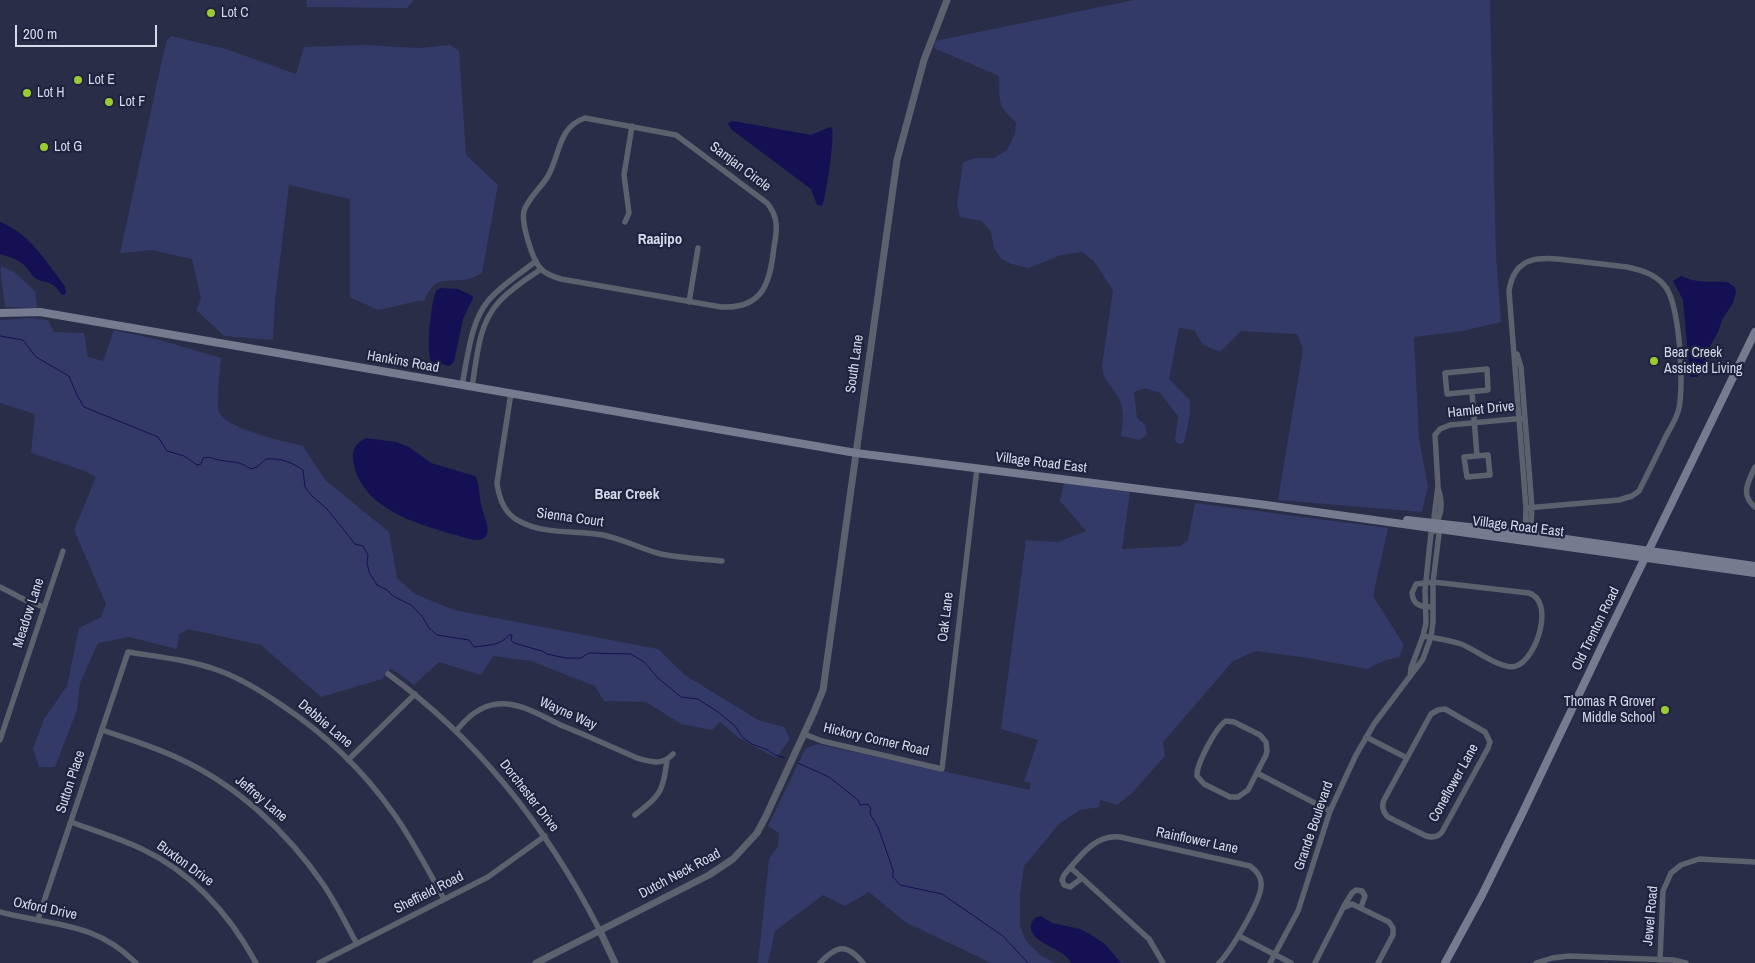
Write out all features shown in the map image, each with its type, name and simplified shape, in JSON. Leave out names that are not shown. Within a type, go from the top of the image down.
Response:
[{"type":"main road","name":"Hankins Road","points":[[0,313],[12,311],[40,312],[802,444]]},
{"type":"main road","name":"Old Trenton Road","points":[[1444,963],[1482,895],[1522,814],[1755,332]]},
{"type":"main road","name":"Village Road East","points":[[802,444],[856,453],[1278,506],[1436,523],[1755,572]]},
{"type":"main road","name":"Village Road East","points":[[1647,554],[1755,566]]},
{"type":"street","name":"South Lane","points":[[804,734],[819,700],[826,676],[834,602],[897,160],[924,60],[947,0]]},
{"type":"street","name":"Samjan Circle","points":[[585,118],[632,126],[676,135],[767,203],[775,214],[777,228],[771,272],[766,287],[747,304],[730,308],[689,302],[561,279],[541,269],[536,261],[523,220],[523,213],[548,176],[565,132],[570,126],[585,118]]},
{"type":"street","points":[[624,222],[629,213],[624,175],[632,126]]},
{"type":"street","points":[[689,302],[698,248]]},
{"type":"street","points":[[1527,536],[1529,508],[1522,418],[1521,367],[1514,342],[1510,299],[1512,276],[1523,264],[1536,258],[1640,270],[1652,274],[1664,284],[1672,298],[1680,357],[1681,391],[1679,408],[1639,491],[1632,496],[1619,500],[1529,508]]},
{"type":"street","points":[[462,385],[469,348],[477,321],[487,301],[536,261]]},
{"type":"street","points":[[472,387],[485,323],[497,304],[541,269]]},
{"type":"street","points":[[469,348],[478,350]]},
{"type":"street","points":[[1487,369],[1488,390],[1472,392],[1447,394],[1445,373],[1487,369]]},
{"type":"street","points":[[1472,392],[1477,456]]},
{"type":"street","name":"Sienna Court","points":[[510,393],[497,484],[498,494],[503,505],[513,518],[522,523],[557,532],[618,538],[663,554],[722,561]]},
{"type":"street","name":"Hamlet Drive","points":[[1436,523],[1440,516],[1441,508],[1435,435],[1445,426],[1522,418]]},
{"type":"street","points":[[1488,455],[1490,475],[1466,477],[1464,457],[1477,456],[1488,455]]},
{"type":"street","points":[[1755,467],[1747,483],[1746,491],[1748,500],[1755,508]]},
{"type":"street","name":"Oak Lane","points":[[942,769],[977,468]]},
{"type":"street","name":"Grande Boulevard","points":[[1410,679],[1411,668],[1423,636],[1429,607],[1431,533],[1436,523]]},
{"type":"street","name":"Meadow Lane","points":[[0,740],[63,551]]},
{"type":"street","points":[[1423,636],[1462,644],[1504,666],[1513,667],[1522,663],[1531,652],[1538,635],[1542,616],[1540,602],[1531,594],[1430,582],[1416,584],[1412,593],[1413,601],[1416,604],[1429,607]]},
{"type":"street","points":[[0,587],[27,601],[44,607]]},
{"type":"street","name":"Grande Boulevard","points":[[1270,963],[1294,918],[1304,894],[1322,833],[1346,776],[1374,724],[1410,679],[1423,659],[1431,637],[1433,622],[1429,607]]},
{"type":"street","name":"Sutton Place","points":[[38,919],[128,652]]},
{"type":"street","name":"Debbie Lane","points":[[128,652],[202,665],[242,680],[299,717],[348,760],[376,791],[410,839],[444,899]]},
{"type":"street","name":"Dorchester Drive","points":[[388,674],[416,694],[496,772],[544,836],[572,879],[615,963]]},
{"type":"street","points":[[348,760],[416,694]]},
{"type":"street","name":"Wayne Way","points":[[456,731],[469,717],[479,710],[497,704],[507,704],[528,710],[637,758],[652,762],[667,760]]},
{"type":"street","name":"Coneflower Lane","points":[[1438,710],[1448,711],[1485,732],[1489,738],[1488,748],[1442,832],[1436,837],[1426,836],[1388,817],[1383,811],[1384,800],[1407,758],[1431,714],[1438,710]]},
{"type":"street","points":[[1234,722],[1263,738],[1266,742],[1267,751],[1257,773],[1245,793],[1234,797],[1204,784],[1198,779],[1197,768],[1222,723],[1234,722]]},
{"type":"street","name":"Jeffrey Lane","points":[[102,730],[152,747],[181,760],[221,782],[252,805],[283,834],[307,862],[330,894],[357,944]]},
{"type":"street","name":"Hickory Corner Road","points":[[804,734],[822,741],[942,769]]},
{"type":"street","name":"Dutch Neck Road","points":[[536,963],[713,873],[740,852],[761,826],[804,734]]},
{"type":"street","points":[[1366,737],[1407,758]]},
{"type":"street","points":[[635,816],[661,792],[665,781],[667,760],[673,754]]},
{"type":"street","points":[[1257,773],[1330,811]]},
{"type":"street","name":"Buxton Drive","points":[[71,822],[143,849],[186,877],[223,913],[242,938],[256,963]]},
{"type":"street","name":"Sheffield Road","points":[[320,963],[496,872],[544,836]]},
{"type":"street","name":"Rainflower Lane","points":[[1071,868],[1097,841],[1115,836],[1246,864],[1258,873],[1262,884],[1261,889],[1239,936],[1219,963]]},
{"type":"street","name":"Jewel Road","points":[[1660,960],[1663,891],[1668,878],[1676,868],[1686,862],[1699,859],[1755,862]]},
{"type":"street","points":[[1082,878],[1070,887],[1064,885],[1062,877],[1071,868],[1082,878],[1149,939],[1163,963]]},
{"type":"street","points":[[1315,963],[1343,908],[1356,890],[1362,891],[1365,896],[1360,907]]},
{"type":"street","points":[[1343,908],[1352,904],[1360,907],[1389,922],[1393,928],[1393,935],[1378,963]]},
{"type":"street","name":"Oxford Drive","points":[[0,912],[73,926],[100,937],[136,963]]},
{"type":"street","points":[[1239,936],[1291,963]]},
{"type":"street","points":[[820,963],[831,952],[840,948],[850,949],[863,963]]},
{"type":"street","points":[[1536,963],[1552,958],[1569,956],[1686,963]]},
{"type":"shaded area","points":[[306,0],[413,1],[407,8],[307,7]]},
{"type":"shaded area","points":[[1134,0],[1490,0],[1496,256],[1501,322],[1463,331],[1414,337],[1419,439],[1428,486],[1422,512],[1278,500],[1303,349],[1297,334],[1241,331],[1220,352],[1203,345],[1194,330],[1179,328],[1169,379],[1190,400],[1190,414],[1184,443],[1179,444],[1175,441],[1178,416],[1160,393],[1145,388],[1134,392],[1137,418],[1145,425],[1147,434],[1140,440],[1121,436],[1122,407],[1104,376],[1102,366],[1113,290],[1093,260],[1082,252],[1061,255],[1029,268],[1012,264],[1001,259],[994,248],[991,232],[982,221],[960,217],[957,204],[963,162],[976,158],[994,158],[1007,150],[1015,134],[1016,122],[1005,111],[1000,102],[999,76],[934,48],[935,41]]},
{"type":"shaded area","points":[[171,36],[226,49],[296,74],[304,47],[364,45],[418,48],[450,45],[459,51],[466,155],[498,185],[482,273],[468,279],[439,282],[431,288],[424,301],[378,310],[350,297],[350,199],[289,185],[275,301],[273,340],[224,336],[196,310],[201,299],[192,259],[152,250],[120,253],[166,42]]},
{"type":"shaded area","points":[[733,121],[811,135],[830,127],[832,128],[830,167],[822,206],[817,205],[811,189],[732,130],[728,124]]},
{"type":"shaded area","points":[[0,222],[20,233],[37,249],[65,286],[66,293],[64,295],[52,284],[35,278],[25,266],[13,258],[0,254]]},
{"type":"shaded area","points":[[1,266],[14,272],[35,291],[37,308],[5,307]]},
{"type":"shaded area","points":[[1681,276],[1699,281],[1727,282],[1735,287],[1736,292],[1733,303],[1722,320],[1709,348],[1706,361],[1697,377],[1690,377],[1683,300],[1673,281]]},
{"type":"shaded area","points":[[440,288],[458,289],[473,296],[463,319],[454,362],[449,366],[432,362],[429,350],[432,308],[436,291]]},
{"type":"shaded area","points":[[29,318],[48,320],[54,332],[84,333],[88,357],[103,361],[114,330],[160,340],[221,358],[218,408],[223,418],[256,434],[303,446],[325,480],[389,532],[397,578],[415,594],[454,610],[658,649],[685,675],[758,720],[784,727],[790,739],[776,758],[739,738],[720,722],[712,730],[681,724],[646,702],[604,701],[595,686],[531,661],[493,656],[481,675],[439,662],[414,685],[391,668],[382,679],[321,697],[261,645],[188,629],[179,634],[177,649],[129,637],[98,643],[80,683],[77,710],[55,767],[39,767],[33,749],[44,719],[67,686],[79,628],[101,617],[106,604],[74,530],[96,477],[85,471],[31,453],[35,414],[0,403],[0,320]]},
{"type":"shaded area","points":[[366,438],[396,442],[409,447],[431,463],[475,476],[478,482],[487,527],[486,537],[473,540],[437,530],[400,515],[383,505],[369,493],[358,478],[353,459],[353,452],[356,446]]},
{"type":"shaded area","points":[[1064,483],[1130,492],[1122,549],[1180,546],[1188,540],[1195,503],[1388,528],[1373,596],[1404,645],[1399,657],[1386,660],[1367,669],[1256,651],[1233,661],[1163,742],[1165,756],[1131,794],[1117,805],[1100,800],[1099,807],[1080,810],[1059,824],[1024,866],[1020,895],[1020,926],[1026,941],[1040,955],[1055,963],[991,963],[905,922],[869,892],[845,906],[823,895],[775,931],[768,963],[758,963],[769,859],[778,846],[779,833],[768,826],[805,749],[817,744],[1030,790],[1031,783],[1024,781],[1038,740],[1001,729],[1026,540],[1058,542],[1086,531],[1060,501]]},
{"type":"shaded area","points":[[1041,916],[1052,923],[1080,929],[1090,934],[1106,945],[1121,963],[1071,963],[1066,956],[1041,941],[1032,933],[1032,922],[1035,918]]},
{"type":"waterway","points":[[0,336],[23,340],[36,357],[69,376],[84,407],[158,437],[167,451],[184,456],[197,465],[201,464],[203,458],[208,457],[239,463],[251,469],[257,467],[266,459],[276,459],[286,461],[303,470],[305,487],[312,496],[327,509],[355,544],[363,546],[368,555],[369,572],[377,585],[411,605],[437,635],[469,640],[474,647],[498,643],[512,635],[511,640],[514,643],[565,658],[581,658],[589,653],[631,654],[644,662],[658,678],[681,697],[698,699],[735,726],[743,738],[775,755],[785,758]]},
{"type":"waterway","points":[[798,763],[829,777],[858,800],[860,805],[868,804],[871,809],[870,814],[878,827],[893,870],[893,877],[900,885],[942,894],[1003,936],[1028,963]]},
{"type":"place","name":"Lot C","points":[[211,13]]},
{"type":"place","name":"Lot E","points":[[78,80]]},
{"type":"place","name":"Lot H","points":[[27,93]]},
{"type":"place","name":"Lot F","points":[[109,102]]},
{"type":"place","name":"Lot G","points":[[44,147]]},
{"type":"place","name":"Bear Creek Assisted Living","points":[[1654,361]]},
{"type":"place","name":"Thomas R Grover Middle School","points":[[1665,710]]},
{"type":"district","name":"Raajipo","points":[[660,240]]},
{"type":"district","name":"Bear Creek","points":[[627,495]]}]
